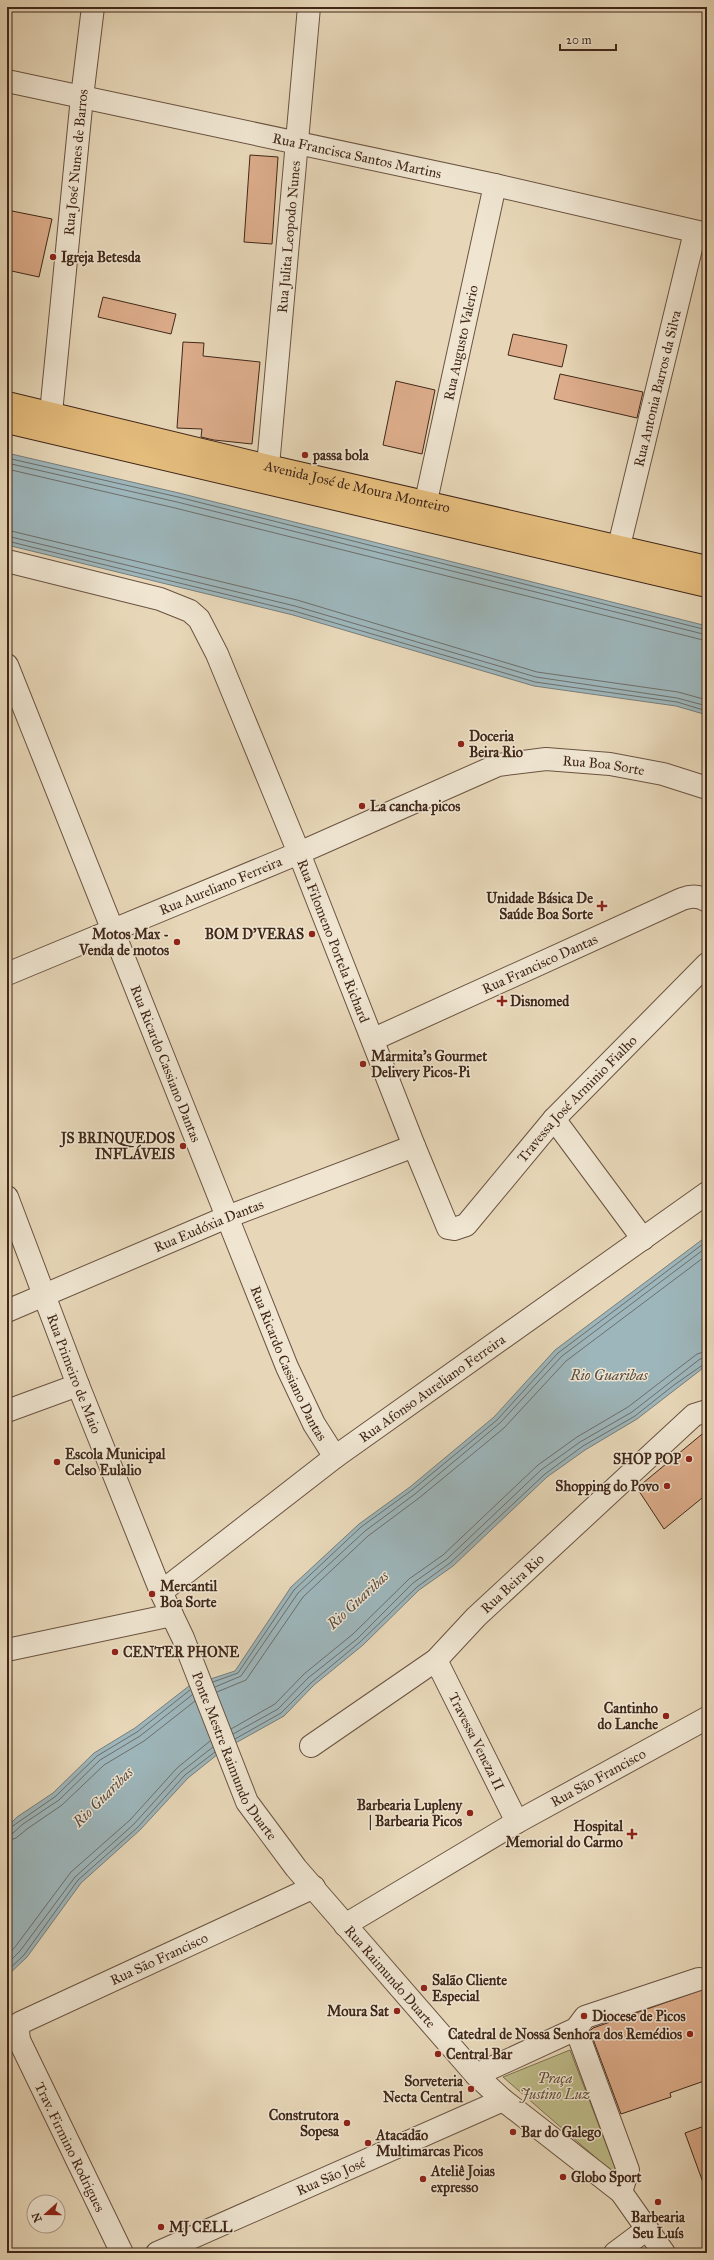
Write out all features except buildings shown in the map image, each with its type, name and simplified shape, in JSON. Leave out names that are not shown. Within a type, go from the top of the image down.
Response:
[{"type":"main road","name":"Avenida José de Moura Monteiro","points":[[7,403],[268,466],[426,501],[707,567]]},
{"type":"main road","name":"Avenida José de Moura Monteiro","points":[[7,422],[707,586]]},
{"type":"street","name":"Rua José Nunes de Barros","points":[[51,413],[82,97],[93,7]]},
{"type":"street","name":"Rua Julita Leopodo Nunes","points":[[268,466],[309,7]]},
{"type":"street","name":"Rua Francisca Santos Martins","points":[[7,81],[495,185],[701,233]]},
{"type":"street","name":"Rua Augusto Valerio","points":[[426,501],[495,185]]},
{"type":"street","name":"Rua Antonia Barros da Silva","points":[[619,546],[701,233]]},
{"type":"street","name":"Rua Filomeno Portela Richard","points":[[7,561],[180,606],[199,618],[217,654],[299,853],[374,1039],[414,1146],[448,1228]]},
{"type":"street","name":"Rua Ricardo Cassiano Dantas","points":[[7,665],[300,1397],[335,1457]]},
{"type":"street","name":"Rua Boa Sorte","points":[[498,765],[546,759],[610,764],[662,774],[707,788]]},
{"type":"street","name":"Rua Aureliano Ferreira","points":[[7,974],[299,853],[498,765]]},
{"type":"street","name":"Rua Francisco Dantas","points":[[374,1039],[682,899],[690,896],[703,898],[707,901]]},
{"type":"street","name":"Travessa José Arminio Fialho","points":[[448,1228],[454,1229],[466,1225],[554,1119],[707,964]]},
{"type":"street","points":[[554,1119],[643,1239]]},
{"type":"street","name":"Rua Eudóxia Dantas","points":[[7,1311],[227,1217],[414,1146]]},
{"type":"street","name":"Rua Afonso Aureliano Ferreira","points":[[161,1592],[335,1457],[707,1192]]},
{"type":"street","name":"Rua Primeiro de Maio","points":[[7,1197],[78,1385],[161,1592],[183,1638]]},
{"type":"street","points":[[7,1411],[78,1385]]},
{"type":"street","name":"Rua Beira Rio","points":[[311,1746],[436,1660],[476,1617],[694,1415],[707,1410]]},
{"type":"street","points":[[7,1650],[172,1615]]},
{"type":"street","name":"Ponte Mestre Raimundo Duarte","points":[[183,1638],[247,1802],[296,1868]]},
{"type":"street","name":"Travessa Veneza II","points":[[436,1660],[517,1822]]},
{"type":"street","name":"Rua São Francisco","points":[[346,1925],[517,1822],[707,1718]]},
{"type":"street","name":"Rua Raimundo Duarte","points":[[296,1868],[476,2075],[504,2100],[621,2192],[664,2253]]},
{"type":"street","name":"Rua São Francisco","points":[[19,2040],[18,2031],[20,2023],[314,1887]]},
{"type":"street","points":[[476,2075],[576,2029],[586,2017],[699,1979]]},
{"type":"street","points":[[576,2029],[628,2170],[621,2192]]},
{"type":"street","name":"Trav. Firmino Rodrigues","points":[[19,2040],[122,2253]]},
{"type":"street","name":"Rua São José","points":[[157,2253],[504,2100]]},
{"type":"street","points":[[615,2253],[647,2229]]},
{"type":"green space","name":"Praça Justino Luz","points":[[570,2050],[616,2170],[610,2170],[503,2077]]},
{"type":"water","points":[[7,453],[179,493],[707,626],[707,715],[676,706],[534,686],[293,615],[7,545]]},
{"type":"water","name":"Rio Guaribas","points":[[707,1236],[707,1365],[637,1419],[585,1450],[547,1477],[453,1566],[419,1590],[363,1645],[314,1685],[284,1716],[223,1750],[188,1778],[140,1830],[81,1883],[27,1957],[7,1976],[7,1827],[17,1817],[53,1793],[94,1753],[135,1728],[189,1686],[235,1671],[291,1587],[359,1524],[410,1487],[494,1417],[555,1350]]},
{"type":"place","name":"Igreja Betesda","points":[[53,257]]},
{"type":"place","name":"passa bola","points":[[305,455]]},
{"type":"place","name":"Doceria Beira Rio","points":[[461,744]]},
{"type":"place","name":"La cancha picos","points":[[362,806]]},
{"type":"place","name":"Unidade Básica De Saúde Boa Sorte","points":[[602,906]]},
{"type":"place","name":"BOM D'VERAS","points":[[312,934]]},
{"type":"place","name":"Motos Max - Venda de motos","points":[[177,942]]},
{"type":"place","name":"Disnomed","points":[[502,1001]]},
{"type":"place","name":"Marmita’s Gourmet Delivery Picos-Pi","points":[[363,1064]]},
{"type":"place","name":"JS BRINQUEDOS INFLÁVEIS","points":[[183,1146]]},
{"type":"place","name":"SHOP POP","points":[[689,1459]]},
{"type":"place","name":"Escola Municipal Celso Eulalio","points":[[57,1462]]},
{"type":"place","name":"Shopping do Povo","points":[[667,1486]]},
{"type":"place","name":"Mercantil Boa Sorte","points":[[152,1594]]},
{"type":"place","name":"CENTER PHONE","points":[[115,1652]]},
{"type":"place","name":"Cantinho do Lanche","points":[[666,1716]]},
{"type":"place","name":"Barbearia Lupleny | Barbearia Picos","points":[[470,1813]]},
{"type":"place","name":"Hospital Memorial do Carmo","points":[[632,1834]]},
{"type":"place","name":"Salão Cliente Especial","points":[[424,1988]]},
{"type":"place","name":"Moura Sat","points":[[397,2011]]},
{"type":"place","name":"Diocese de Picos","points":[[584,2016]]},
{"type":"place","name":"Catedral de Nossa Senhora dos Remédios","points":[[690,2034]]},
{"type":"place","name":"Central Bar","points":[[438,2054]]},
{"type":"place","name":"Sorveteria Necta Central","points":[[471,2089]]},
{"type":"place","name":"Construtora Sopesa","points":[[347,2123]]},
{"type":"place","name":"Bar do Galego","points":[[513,2132]]},
{"type":"place","name":"Atacadão Multimarcas Picos","points":[[368,2143]]},
{"type":"place","name":"Globo Sport","points":[[563,2177]]},
{"type":"place","name":"Ateliê Joias expresso","points":[[423,2179]]},
{"type":"place","name":"Barbearia Seu Luís","points":[[658,2202]]},
{"type":"place","name":"MJ CELL","points":[[161,2227]]}]
